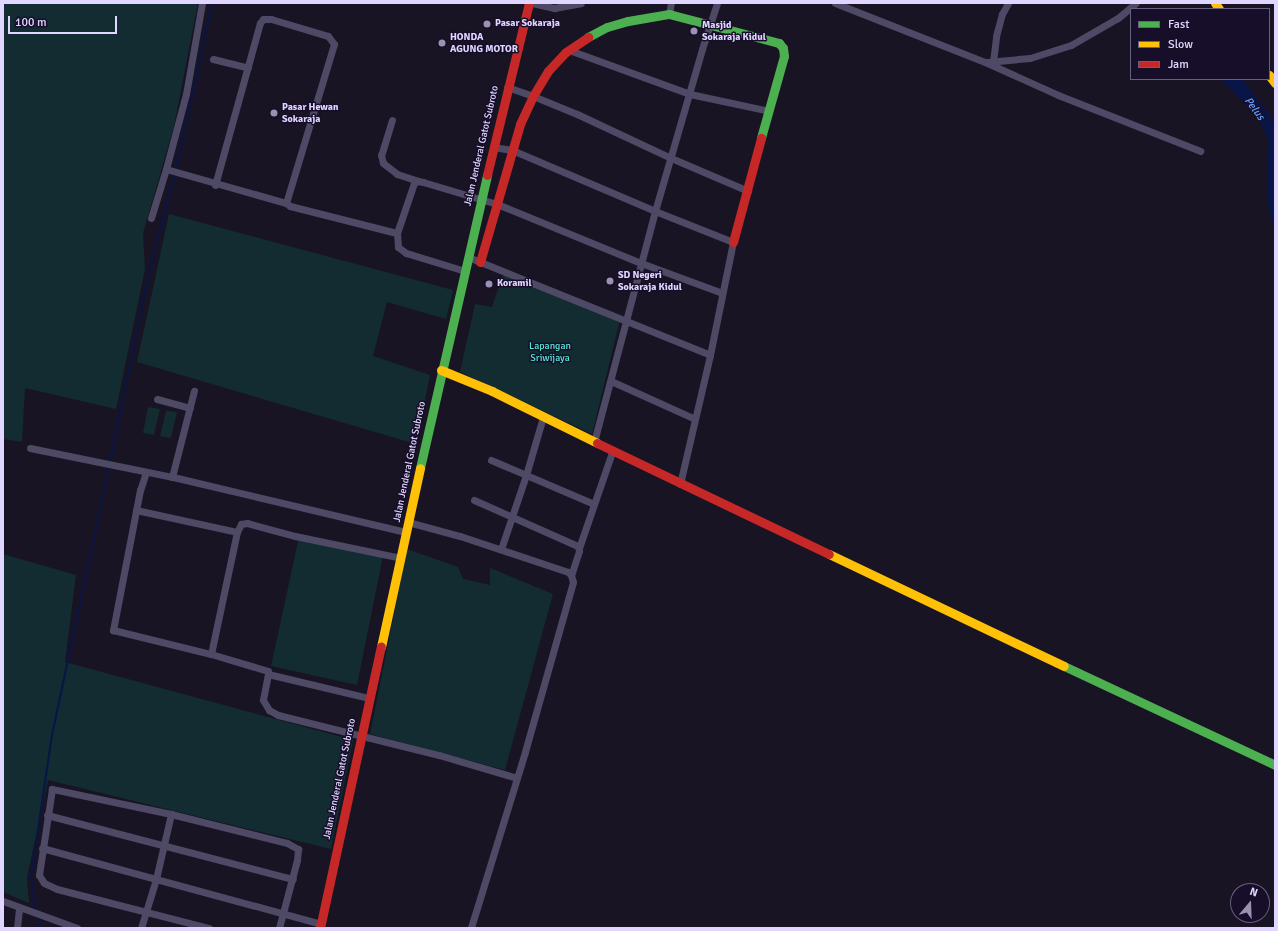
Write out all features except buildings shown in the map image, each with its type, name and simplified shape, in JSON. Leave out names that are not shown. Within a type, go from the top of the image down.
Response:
[{"type":"main road","name":"Jalan Jenderal Gatot Subroto","points":[[320,926],[442,370],[507,87],[530,3]]},
{"type":"main road","points":[[480,262],[520,124],[533,96],[548,71],[569,50],[584,39],[607,27],[628,21],[669,14],[771,40],[779,43],[783,48],[784,56],[733,242]]},
{"type":"main road","points":[[442,370],[492,391],[612,452],[1275,765]]},
{"type":"street","points":[[151,218],[170,170],[186,94],[202,3]]},
{"type":"street","points":[[530,3],[554,8],[581,3]]},
{"type":"street","points":[[669,14],[671,3]]},
{"type":"street","points":[[594,442],[655,211],[709,24],[717,3]]},
{"type":"street","points":[[835,3],[985,62],[1058,95],[1200,151]]},
{"type":"street","points":[[994,62],[996,36],[1002,14],[1008,3]]},
{"type":"street","points":[[985,62],[1030,58],[1071,45],[1118,18],[1136,3]]},
{"type":"street","points":[[215,184],[260,23],[263,19],[271,19],[328,36],[334,44],[286,203]]},
{"type":"street","points":[[569,50],[690,94],[769,111]]},
{"type":"street","points":[[213,59],[248,68]]},
{"type":"street","points":[[507,87],[533,96],[670,158],[748,191]]},
{"type":"street","points":[[392,120],[381,155],[383,163],[397,174],[497,204],[722,293]]},
{"type":"street","points":[[493,146],[512,150],[655,211],[733,242],[710,355],[680,484]]},
{"type":"street","points":[[170,170],[286,203],[290,206],[397,233]]},
{"type":"street","points":[[418,181],[414,183],[397,233],[397,243],[400,250],[465,271]]},
{"type":"street","points":[[468,257],[710,355]]},
{"type":"street","points":[[610,381],[695,419]]},
{"type":"street","points":[[172,477],[194,391]]},
{"type":"street","points":[[157,399],[190,408]]},
{"type":"street","points":[[501,549],[526,475],[543,416]]},
{"type":"street","points":[[30,448],[172,477],[406,532]]},
{"type":"street","points":[[571,576],[612,452]]},
{"type":"street","points":[[492,460],[594,504]]},
{"type":"street","points":[[146,472],[140,490],[113,630],[211,654],[268,671],[268,674],[369,698]]},
{"type":"street","points":[[474,500],[579,548]]},
{"type":"street","points":[[136,510],[237,532]]},
{"type":"street","points":[[408,522],[501,549],[568,572],[573,582],[471,928]]},
{"type":"street","points":[[211,654],[240,524],[247,523],[295,536],[401,558]]},
{"type":"street","points":[[268,674],[263,700],[269,710],[278,715],[439,755],[516,778]]},
{"type":"street","points":[[209,928],[57,889],[44,883],[38,875],[52,788],[171,814],[294,846],[299,852],[279,928]]},
{"type":"street","points":[[141,928],[156,878],[171,814]]},
{"type":"street","points":[[47,815],[293,879]]},
{"type":"street","points":[[42,848],[284,913],[320,926]]},
{"type":"street","points":[[3,901],[21,909],[77,928]]},
{"type":"street","points":[[17,928],[21,909]]},
{"type":"green space","points":[[3,3],[198,3],[174,126],[143,233],[145,269],[116,409],[25,388],[22,442],[3,439]]},
{"type":"green space","points":[[169,214],[453,290],[446,319],[387,302],[373,356],[430,375],[416,444],[137,362]]},
{"type":"green space","name":"Lapangan Sriwijaya","points":[[504,271],[620,320],[592,434],[460,372],[475,304],[492,307]]},
{"type":"green space","points":[[148,407],[160,409],[154,435],[143,433]]},
{"type":"green space","points":[[166,411],[177,412],[171,438],[160,436]]},
{"type":"green space","points":[[299,537],[383,556],[357,685],[271,666]]},
{"type":"green space","points":[[407,549],[458,567],[463,579],[490,585],[490,568],[553,594],[505,770],[370,734]]},
{"type":"green space","points":[[3,554],[76,575],[65,662],[353,740],[331,849],[48,780],[27,877],[29,903],[3,892]]},
{"type":"water","name":"Pelus","points":[[1222,80],[1243,80],[1275,122],[1275,238],[1267,197],[1267,159],[1269,142],[1261,124]]},
{"type":"waterway","points":[[176,170],[212,3]]},
{"type":"waterway","points":[[110,462],[151,263],[175,174]]},
{"type":"waterway","points":[[36,910],[31,877],[52,735],[109,467]]},
{"type":"waterway","points":[[37,915],[39,928]]},
{"type":"traffic: fast","points":[[588,37],[607,27],[628,21],[669,14],[779,43],[783,48],[784,56],[761,138]]},
{"type":"traffic: fast","points":[[420,468],[487,175]]},
{"type":"traffic: fast","points":[[1064,666],[1275,765]]},
{"type":"traffic: slow","points":[[1215,3],[1218,8]]},
{"type":"traffic: slow","points":[[1270,76],[1275,83]]},
{"type":"traffic: slow","points":[[441,370],[492,391],[597,443]]},
{"type":"traffic: slow","points":[[381,647],[420,468]]},
{"type":"traffic: slow","points":[[829,554],[1064,666]]},
{"type":"traffic: jam","points":[[487,175],[529,3]]},
{"type":"traffic: jam","points":[[480,262],[520,124],[533,96],[548,71],[566,52],[588,37]]},
{"type":"traffic: jam","points":[[733,242],[761,138]]},
{"type":"traffic: jam","points":[[597,443],[829,554]]},
{"type":"traffic: jam","points":[[320,928],[381,647]]},
{"type":"place","name":"Pasar Sokaraja","points":[[487,24]]},
{"type":"place","name":"Masjid Sokaraja Kidul","points":[[694,31]]},
{"type":"place","name":"HONDA AGUNG MOTOR","points":[[442,43]]},
{"type":"place","name":"Pasar Hewan Sokaraja","points":[[274,113]]},
{"type":"place","name":"SD Negeri Sokaraja Kidul","points":[[610,281]]},
{"type":"place","name":"Koramil","points":[[489,284]]}]
